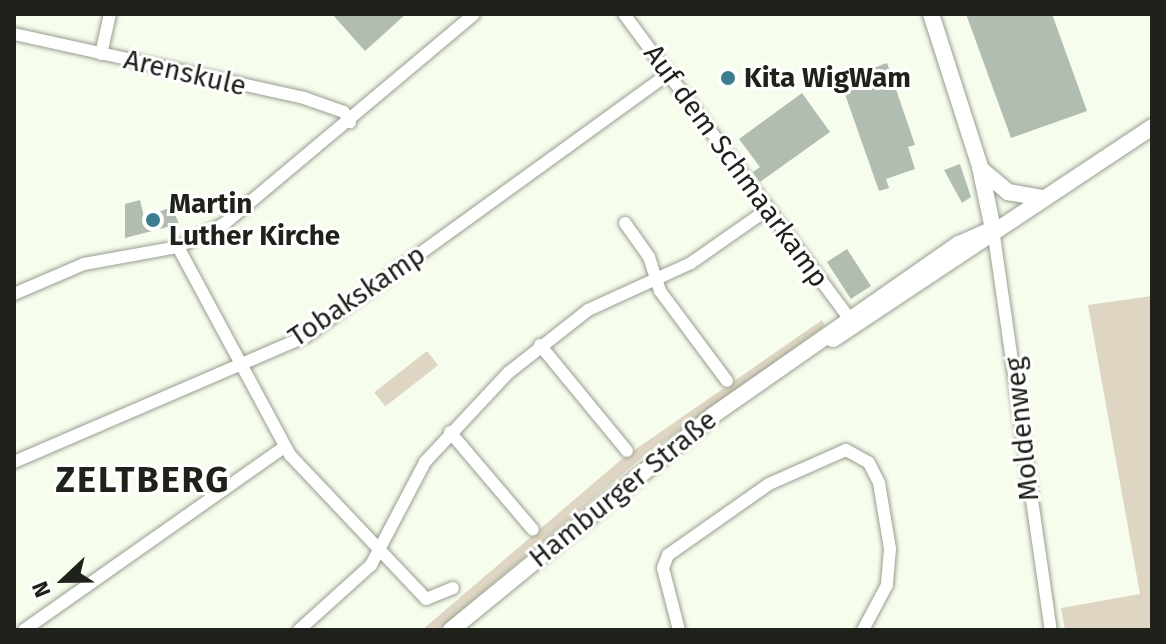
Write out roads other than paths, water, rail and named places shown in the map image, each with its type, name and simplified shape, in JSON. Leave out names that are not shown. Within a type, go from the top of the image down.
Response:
[{"type":"main road","points":[[931,14],[980,167],[993,229]]},
{"type":"main road","points":[[799,355],[855,329],[993,229],[1152,127]]},
{"type":"main road","points":[[980,167],[1008,192],[1041,198]]},
{"type":"main road","points":[[799,355],[959,244],[993,229]]},
{"type":"main road","name":"Hamburger Straße","points":[[451,630],[641,471],[799,355]]},
{"type":"street","points":[[101,54],[110,14]]},
{"type":"street","points":[[14,294],[84,264],[178,247],[248,210],[474,14]]},
{"type":"street","name":"Auf dem Schmaarkamp","points":[[624,14],[849,318]]},
{"type":"street","name":"Arenskule","points":[[14,34],[304,98],[344,112],[350,122]]},
{"type":"street","name":"Tobakskamp","points":[[14,462],[296,342],[368,294],[668,74]]},
{"type":"street","points":[[299,630],[381,551],[425,462],[450,432],[540,345],[603,301],[710,252],[768,209]]},
{"type":"street","points":[[625,223],[657,278],[727,381]]},
{"type":"street","name":"Moldenweg","points":[[993,229],[1051,630]]},
{"type":"street","points":[[178,247],[284,447],[426,599],[441,598],[453,588]]},
{"type":"street","points":[[540,345],[627,451]]},
{"type":"street","points":[[450,432],[533,530]]},
{"type":"street","points":[[24,630],[284,447]]},
{"type":"street","points":[[679,630],[663,568],[668,555],[769,484],[846,450],[869,463],[879,483],[890,549],[887,585],[863,630]]},
{"type":"place","name":"Kita WigWam","points":[[728,78]]},
{"type":"place","name":"Martin Luther Kirche","points":[[153,220]]},
{"type":"district","name":"ZELTBERG","points":[[143,481]]}]
